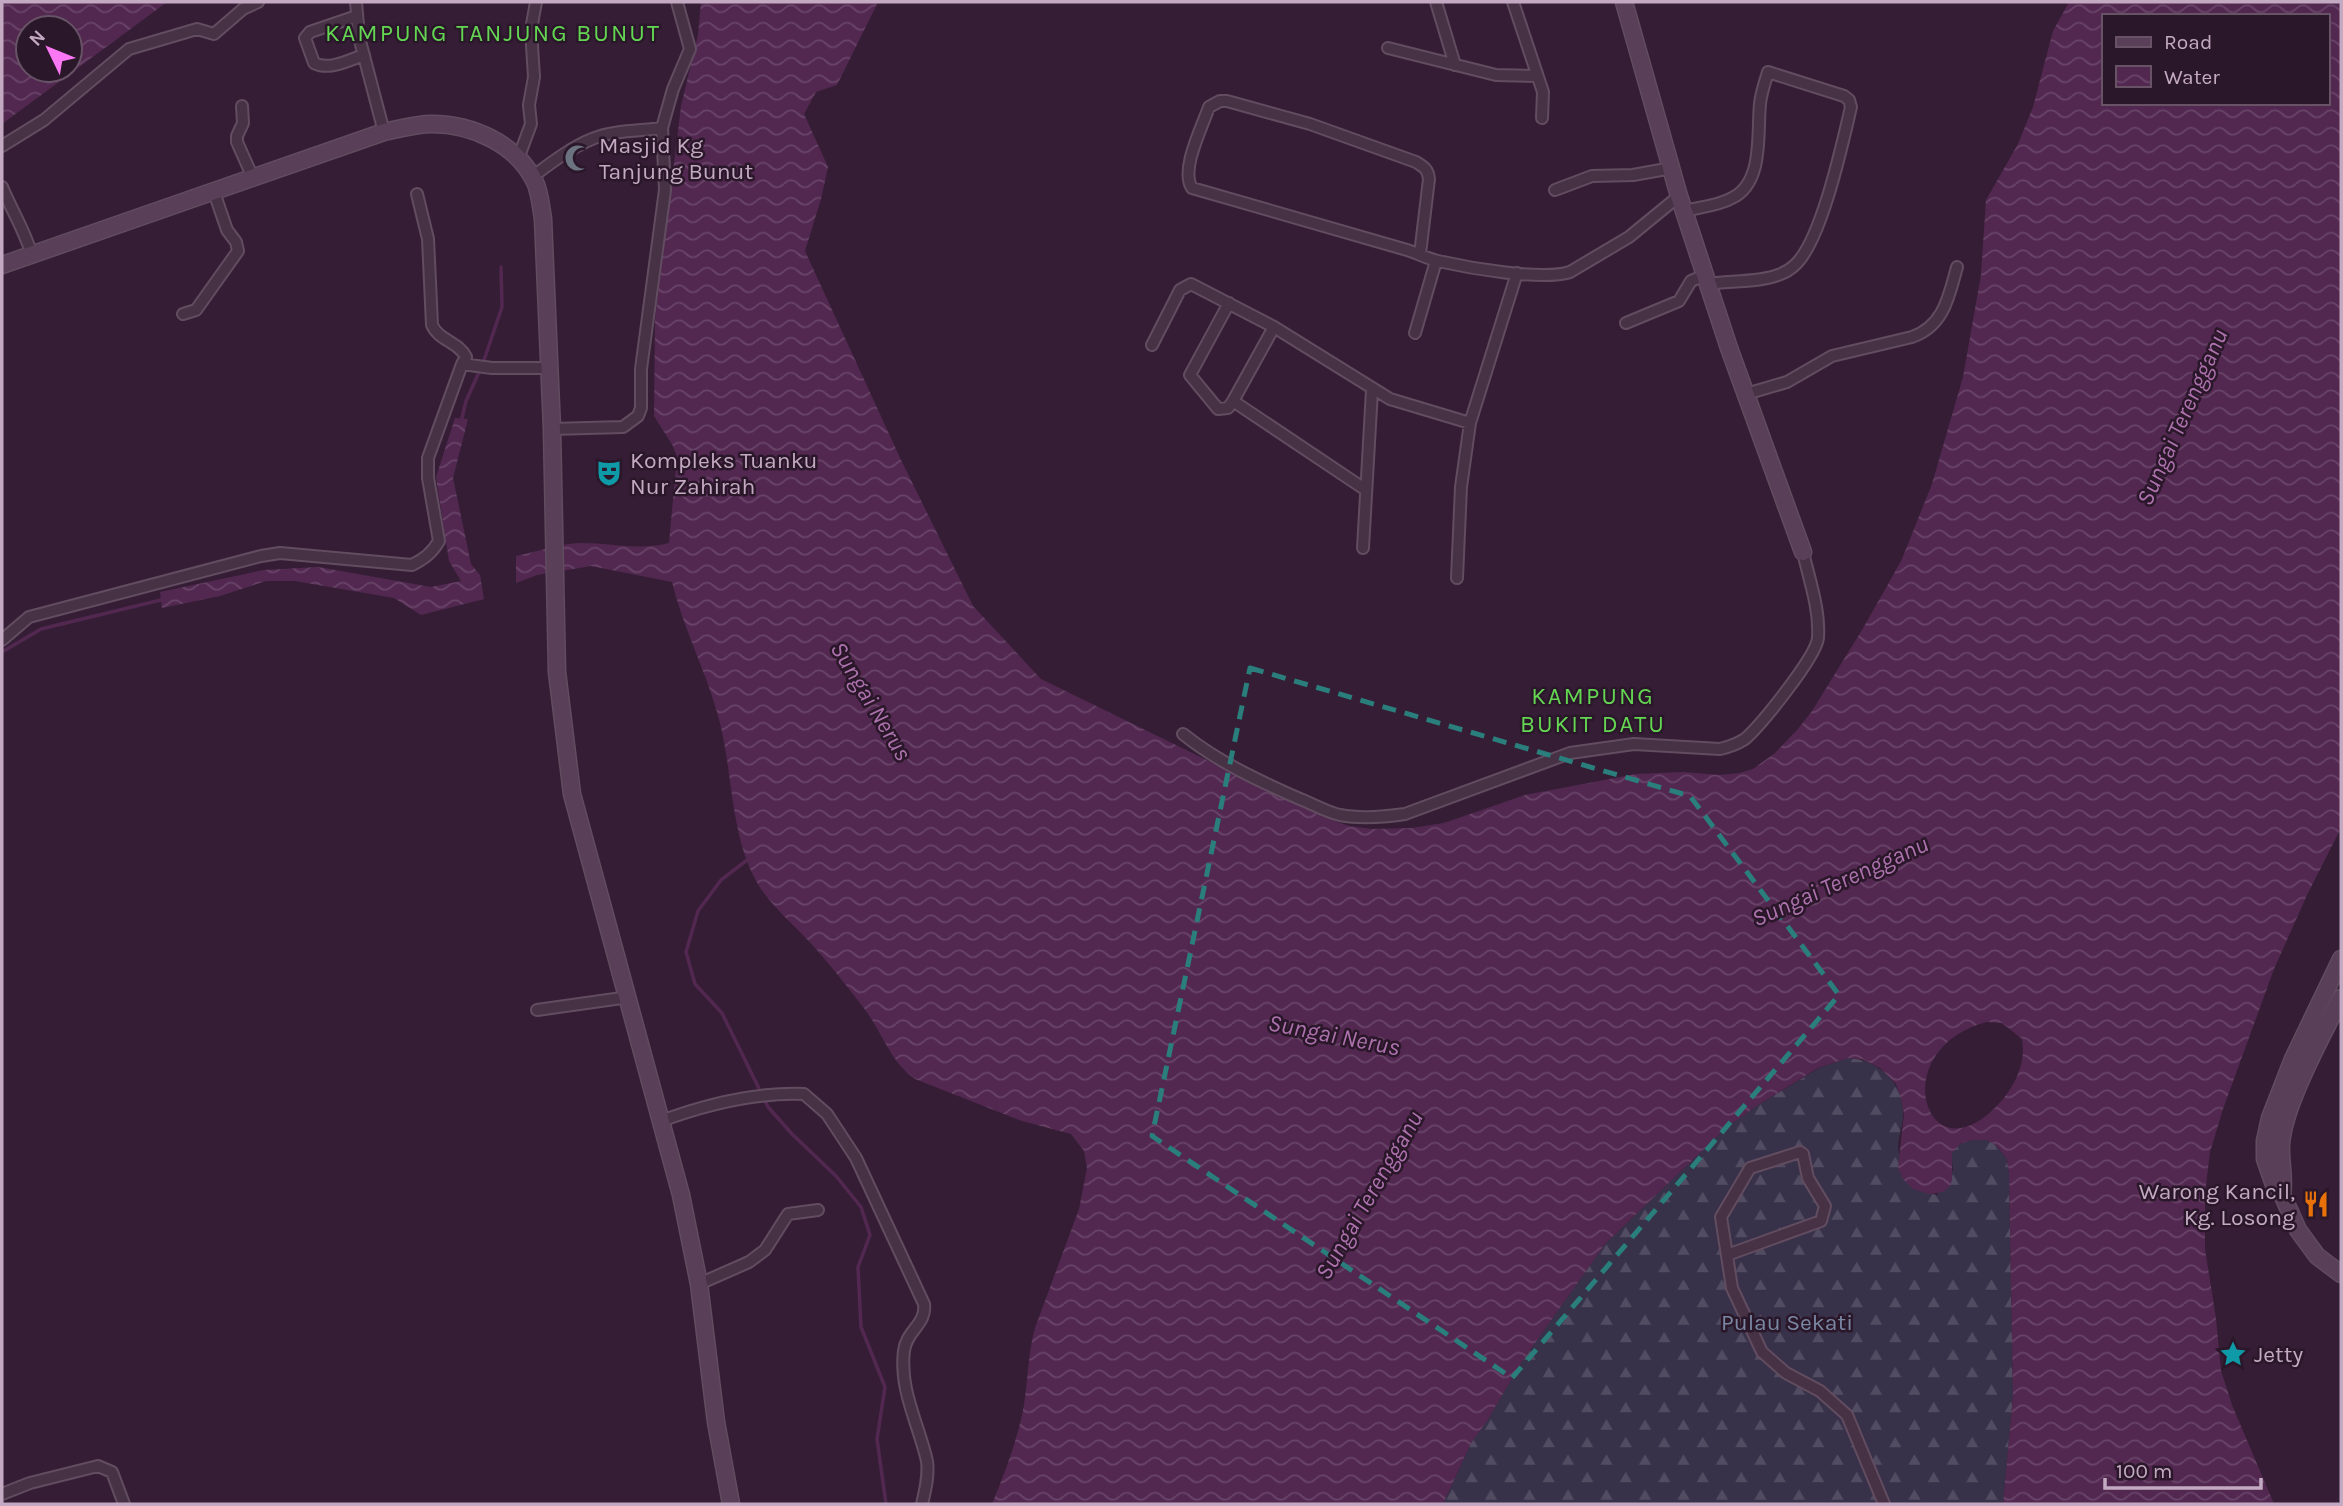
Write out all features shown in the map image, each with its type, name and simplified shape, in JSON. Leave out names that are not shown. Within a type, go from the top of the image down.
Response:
[{"type":"street","points":[[2,146],[44,120],[129,49],[197,29],[214,34],[243,9],[258,2]]},
{"type":"street","points":[[356,2],[364,55],[384,132]]},
{"type":"street","points":[[518,159],[531,124],[529,111],[534,77],[531,30],[536,2]]},
{"type":"street","points":[[552,429],[623,427],[638,416],[641,408],[641,369],[665,190],[662,128],[673,89],[690,49],[677,2]]},
{"type":"street","points":[[1436,2],[1455,65]]},
{"type":"street","points":[[1513,2],[1544,96],[1542,118]]},
{"type":"street","points":[[1183,734],[1196,745],[1246,774],[1326,810],[1341,815],[1383,817],[1405,814],[1570,753],[1634,744],[1720,749],[1731,747],[1745,739],[1760,724],[1810,658],[1818,642],[1818,624],[1802,552],[1682,203],[1624,2]]},
{"type":"street","points":[[357,16],[310,32],[305,38],[306,44],[314,62],[321,66],[330,66],[364,55]]},
{"type":"street","points":[[1388,48],[1510,76],[1536,75]]},
{"type":"street","points":[[1420,254],[1429,180],[1429,172],[1425,167],[1298,121],[1227,102],[1213,103],[1209,107],[1188,169],[1187,180],[1192,188],[1420,254],[1436,261],[1550,276],[1570,272],[1682,203],[1724,202],[1734,198],[1746,187],[1755,163],[1760,100],[1768,72],[1844,96],[1849,100],[1851,107],[1829,191],[1813,235],[1795,265],[1778,275],[1707,279],[1689,283],[1679,301],[1626,323]]},
{"type":"street","points":[[242,106],[243,123],[237,142],[253,178]]},
{"type":"street","points":[[2,265],[384,132],[429,124],[448,125],[490,137],[518,159],[532,177],[543,219],[552,429],[557,672],[572,794],[681,1195],[699,1284],[716,1422],[731,1504]]},
{"type":"street","points":[[532,177],[590,139],[662,128]]},
{"type":"street","points":[[1555,190],[1592,176],[1633,175],[1672,168]]},
{"type":"street","points":[[2,187],[22,226],[32,255]]},
{"type":"street","points":[[183,314],[196,310],[238,251],[236,242],[227,230],[214,192]]},
{"type":"street","points":[[2,639],[29,617],[261,556],[280,553],[412,565],[423,560],[439,541],[429,486],[428,458],[467,365],[464,352],[459,346],[440,336],[432,325],[428,239],[417,194]]},
{"type":"street","points":[[1415,333],[1436,261]]},
{"type":"street","points":[[1746,394],[1787,382],[1832,356],[1925,332],[1935,324],[1944,309],[1958,267]]},
{"type":"street","points":[[1457,578],[1461,487],[1470,423],[1517,273]]},
{"type":"street","points":[[1152,345],[1180,290],[1191,284],[1274,327],[1372,390],[1408,406],[1470,423]]},
{"type":"street","points":[[1229,303],[1190,375],[1218,409],[1228,408],[1233,401],[1274,327]]},
{"type":"street","points":[[467,365],[549,368]]},
{"type":"street","points":[[1363,548],[1372,390]]},
{"type":"street","points":[[1233,401],[1366,489]]},
{"type":"street","points":[[2341,959],[2293,1059],[2270,1118],[2265,1141],[2266,1159],[2274,1185],[2282,1194],[2291,1219],[2318,1256],[2341,1274]]},
{"type":"street","points":[[537,1010],[629,997]]},
{"type":"street","points":[[2282,1194],[2284,1183],[2281,1144],[2289,1110],[2341,998]]},
{"type":"street","points":[[661,1121],[691,1110],[772,1094],[804,1094],[830,1117],[856,1158],[924,1304],[923,1320],[907,1337],[904,1351],[904,1376],[928,1474],[922,1504]]},
{"type":"street","points":[[1727,1255],[1821,1222],[1825,1206],[1808,1178],[1803,1154],[1800,1152],[1750,1168],[1721,1217],[1732,1288],[1762,1352],[1786,1373],[1820,1391],[1847,1415],[1884,1504]]},
{"type":"street","points":[[699,1284],[749,1262],[765,1250],[788,1214],[818,1210]]},
{"type":"street","points":[[2,1494],[30,1483],[99,1466],[112,1472],[124,1504]]},
{"type":"highlighted area","points":[[1250,668],[1690,796],[1839,995],[1512,1378],[1152,1136]]},
{"type":"green space","name":"Pulau Sekati","points":[[1848,1058],[1879,1068],[1899,1092],[1903,1115],[1898,1148],[1913,1189],[1937,1195],[1953,1170],[1951,1153],[1960,1144],[1972,1140],[1987,1140],[1996,1145],[2007,1159],[2013,1396],[2003,1504],[1443,1504],[1471,1443],[1521,1363],[1605,1244],[1726,1128],[1819,1068]]},
{"type":"water","points":[[2,2],[167,2],[84,63],[84,14],[14,14],[14,84],[56,84],[2,124]]},
{"type":"water","points":[[701,2],[878,2],[837,85],[816,92],[804,114],[828,167],[805,251],[901,460],[973,606],[1041,679],[1321,816],[1349,826],[1372,829],[1412,828],[1444,823],[1525,795],[1636,774],[1740,773],[1753,769],[1775,753],[1812,711],[1862,630],[1902,559],[1932,484],[1963,377],[1981,275],[1986,200],[2018,144],[2033,107],[2053,31],[2069,2],[2341,2],[2341,828],[2274,969],[2223,1109],[2210,1152],[2205,1193],[2205,1249],[2221,1371],[2232,1405],[2274,1504],[2003,1504],[2013,1396],[2007,1159],[1996,1145],[1987,1140],[1972,1140],[1960,1144],[1952,1153],[1952,1180],[1943,1192],[1929,1194],[1913,1189],[1903,1179],[1898,1168],[1904,1114],[1896,1084],[1880,1068],[1862,1059],[1848,1058],[1818,1068],[1726,1128],[1605,1244],[1521,1363],[1471,1443],[1443,1504],[992,1504],[1011,1455],[1021,1418],[1035,1328],[1079,1209],[1087,1168],[1084,1151],[1071,1134],[1022,1121],[915,1079],[906,1072],[870,1016],[816,949],[767,897],[746,858],[717,712],[672,582],[591,566],[537,575],[516,583],[516,556],[573,543],[636,547],[669,543],[677,457],[654,416],[655,319],[681,106],[698,35]],"holes":[[[1987,1022],[2002,1023],[2022,1039],[2023,1055],[2012,1086],[2003,1099],[1976,1122],[1954,1128],[1937,1121],[1927,1104],[1926,1082],[1934,1058],[1954,1037]]]},
{"type":"water","points":[[455,418],[468,419],[453,478],[471,564],[480,575],[484,599],[421,615],[394,598],[295,581],[266,581],[220,596],[162,608],[160,592],[264,570],[318,567],[431,587],[461,581],[449,561],[436,477]]},
{"type":"waterway","points":[[483,363],[502,307],[501,267]]},
{"type":"waterway","points":[[461,422],[466,401],[480,370]]},
{"type":"waterway","points":[[2,652],[41,629],[165,599]]},
{"type":"waterway","points":[[751,857],[721,880],[698,911],[686,952],[695,984],[722,1013],[768,1107],[836,1176],[861,1207],[870,1235],[858,1267],[861,1327],[885,1387],[877,1439],[886,1504]]},
{"type":"place","name":"Masjid Kg Tanjung Bunut","points":[[578,158]]},
{"type":"place","name":"Kompleks Tuanku Nur Zahirah","points":[[609,473]]},
{"type":"place","name":"Warong Kancil, Kg. Losong","points":[[2316,1204]]},
{"type":"place","name":"Jetty","points":[[2233,1354]]},
{"type":"district","name":"KAMPUNG TANJUNG BUNUT","points":[[493,33]]},
{"type":"district","name":"KAMPUNG BUKIT DATU","points":[[1593,710]]},
{"type":"water label","name":"Sungai Terengganu","points":[[2182,417]]},
{"type":"water label","name":"Sungai Nerus","points":[[871,701]]},
{"type":"water label","name":"Sungai Terengganu","points":[[1840,881]]},
{"type":"water label","name":"Sungai Nerus","points":[[1334,1035]]},
{"type":"water label","name":"Sungai Terengganu","points":[[1369,1195]]}]
